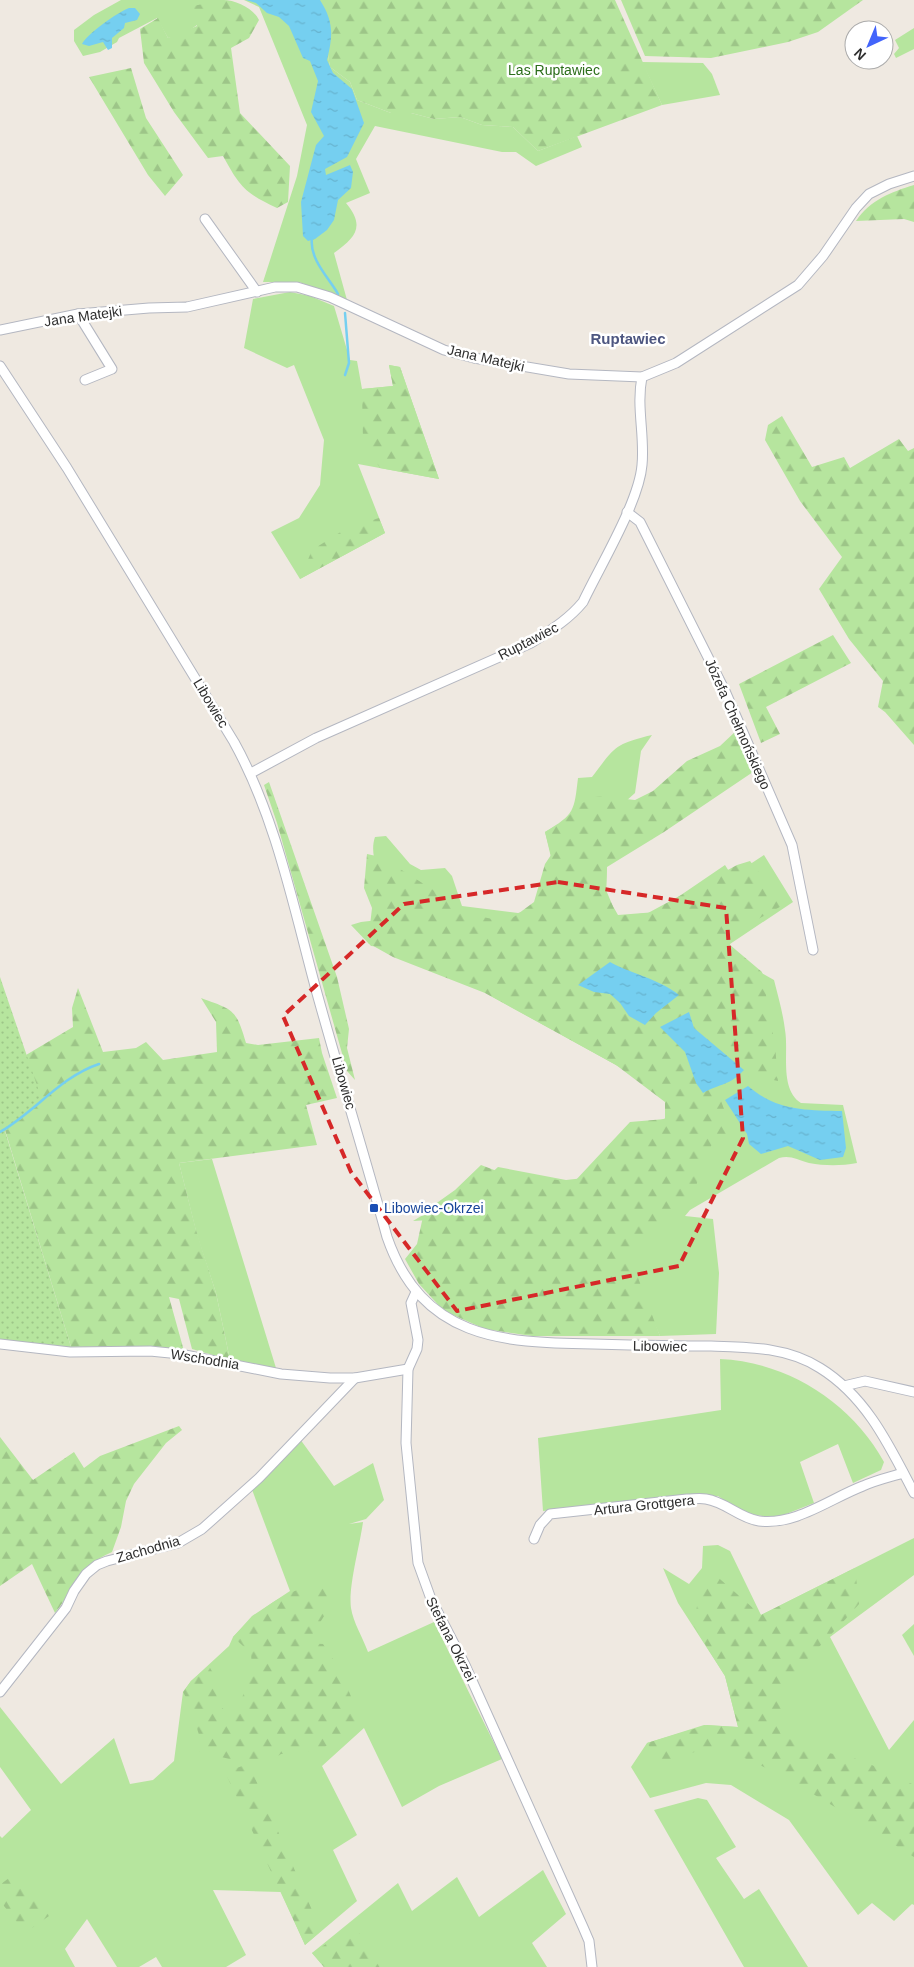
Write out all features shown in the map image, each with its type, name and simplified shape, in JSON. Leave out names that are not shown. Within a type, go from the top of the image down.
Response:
[{"type":"street","name":"Jana Matejki","points":[[0,330],[78,314],[187,306],[275,287],[304,289],[330,297],[444,350],[497,364],[569,374],[642,378],[676,363],[798,285],[823,256],[856,208],[869,194],[889,184],[914,176]]},
{"type":"street","points":[[205,219],[257,292]]},
{"type":"street","points":[[78,314],[112,369],[85,380]]},
{"type":"street","name":"Libowiec","points":[[0,366],[67,468],[220,718],[251,773],[270,828],[300,930],[387,1237],[400,1269],[416,1292],[435,1310],[458,1324],[482,1334],[506,1340],[571,1344],[746,1347],[777,1351],[809,1361],[844,1386],[870,1414],[914,1493]]},
{"type":"street","name":"Ruptawiec","points":[[251,773],[316,738],[531,643],[564,623],[583,602],[627,512],[642,467],[639,392],[642,378]]},
{"type":"street","name":"Józefa Chełmońskiego","points":[[627,512],[640,522],[721,682],[792,845],[813,950]]},
{"type":"street","name":"Stefana Okrzei","points":[[416,1292],[411,1303],[418,1340],[417,1349],[408,1369],[406,1443],[415,1539],[422,1578],[466,1665],[583,1927],[589,1941],[592,1967]]},
{"type":"street","name":"Wschodnia","points":[[0,1344],[70,1352],[150,1351],[224,1362],[281,1374],[356,1378],[408,1369]]},
{"type":"street","name":"Zachodnia","points":[[0,1692],[66,1608],[74,1591],[86,1574],[107,1561],[178,1543],[202,1529],[259,1478],[356,1378]]},
{"type":"street","points":[[844,1386],[865,1381],[914,1392]]},
{"type":"street","name":"Artura Grottgera","points":[[534,1539],[540,1525],[550,1514],[687,1499],[706,1499],[719,1503],[741,1517],[774,1522],[798,1516],[857,1488],[904,1473]]},
{"type":"highlighted area","points":[[558,882],[726,908],[743,1138],[679,1266],[457,1311],[351,1172],[283,1016],[404,904]]},
{"type":"green space","points":[[121,0],[225,0],[199,24],[185,33],[168,38],[157,18],[119,38],[117,42],[100,52],[83,56],[74,41],[74,30],[94,15]]},
{"type":"green space","points":[[223,0],[233,1],[244,6],[253,12],[259,20],[249,38],[231,48],[240,113],[290,166],[288,202],[277,208],[257,198],[244,188],[223,156],[208,158],[174,112],[144,63],[140,29],[158,18],[168,38],[197,26],[193,6]]},
{"type":"green space","points":[[244,0],[313,0],[321,13],[330,67],[350,82],[357,100],[391,113],[411,113],[434,119],[460,117],[482,125],[513,127],[538,151],[577,136],[582,147],[536,166],[516,152],[502,152],[375,126],[356,159],[370,193],[346,203],[356,219],[357,225],[348,242],[334,253],[347,300],[299,282],[263,282],[297,176],[307,125],[259,7]]},
{"type":"green space","name":"Las Ruptawiec","points":[[313,0],[615,0],[662,105],[538,151],[513,127],[482,125],[460,117],[434,119],[411,113],[391,113],[357,100],[350,82],[330,67],[321,13]]},
{"type":"green space","points":[[621,0],[863,0],[818,32],[788,42],[711,58],[645,56]]},
{"type":"green space","points":[[914,28],[914,49],[896,58],[894,54],[899,48],[895,40]]},
{"type":"green space","points":[[642,62],[703,63],[712,74],[720,95],[662,105]]},
{"type":"green space","points":[[131,68],[146,118],[183,175],[165,196],[148,175],[89,77]]},
{"type":"green space","points":[[914,185],[914,222],[904,219],[856,221],[874,202]]},
{"type":"green space","points":[[290,292],[310,296],[334,306],[350,360],[357,361],[362,389],[393,386],[389,365],[400,367],[439,479],[358,464],[385,533],[300,579],[271,532],[299,518],[320,485],[324,440],[294,365],[287,368],[244,348],[253,299]]},
{"type":"green space","points":[[389,365],[400,367],[439,479],[380,468],[363,441],[362,389],[393,386]]},
{"type":"green space","points":[[782,416],[812,467],[844,457],[850,468],[899,439],[908,451],[914,448],[914,745],[885,712],[878,707],[883,681],[849,639],[819,589],[842,557],[800,501],[765,440],[768,425]]},
{"type":"green space","points":[[379,518],[385,533],[300,579],[312,550],[347,528]]},
{"type":"green space","points":[[833,635],[851,663],[766,707],[780,734],[761,743],[739,684]]},
{"type":"green space","points":[[736,731],[753,772],[664,832],[607,867],[606,890],[617,916],[648,913],[737,865],[750,861],[785,904],[723,939],[762,972],[775,1045],[778,1081],[750,1075],[720,1098],[732,1131],[713,1142],[700,1172],[694,1194],[629,1254],[660,1336],[532,1336],[485,1329],[444,1311],[419,1284],[405,1259],[417,1244],[424,1212],[455,1190],[481,1165],[502,1173],[574,1182],[630,1122],[665,1119],[665,1102],[616,1065],[485,993],[393,957],[368,943],[372,908],[364,888],[367,854],[381,857],[473,915],[507,922],[534,902],[545,864],[551,855],[545,832],[564,821],[579,805],[591,798],[599,796],[635,800],[653,791],[687,761],[720,746]]},
{"type":"green space","points":[[652,735],[641,751],[635,793],[597,827],[607,867],[606,894],[618,915],[656,912],[725,865],[732,876],[764,855],[793,902],[730,944],[732,956],[774,980],[784,1024],[786,1070],[790,1089],[794,1097],[801,1103],[843,1105],[857,1163],[827,1165],[809,1163],[791,1157],[779,1158],[690,1210],[685,1216],[713,1219],[719,1273],[716,1334],[660,1336],[636,1282],[447,1219],[413,1221],[464,1190],[477,1186],[498,1167],[566,1180],[584,1178],[635,1131],[692,1107],[406,949],[371,946],[351,925],[404,917],[377,868],[373,847],[375,837],[386,836],[410,864],[421,870],[445,868],[452,876],[462,906],[518,913],[547,905],[554,870],[545,832],[568,816],[574,805],[578,778],[592,777],[611,753],[622,744]]},
{"type":"green space","points":[[269,782],[337,977],[349,1029],[347,1048],[355,1080],[347,1071],[277,823],[264,785]]},
{"type":"green space","points":[[0,977],[42,1100],[5,1131],[71,1347],[0,1342]]},
{"type":"green space","points":[[78,988],[103,1052],[136,1048],[146,1042],[163,1060],[217,1052],[216,1022],[201,998],[221,1005],[232,1012],[239,1023],[246,1043],[258,1045],[319,1038],[337,1098],[306,1105],[317,1145],[179,1163],[196,1230],[216,1293],[230,1360],[192,1349],[179,1299],[169,1297],[184,1351],[139,1346],[71,1347],[5,1130],[41,1102],[26,1055],[73,1027],[72,1008]]},
{"type":"green space","points":[[212,1159],[276,1368],[230,1360],[216,1293],[197,1235],[179,1163]]},
{"type":"green space","points":[[720,1359],[745,1362],[769,1368],[793,1377],[815,1389],[854,1421],[870,1440],[884,1462],[881,1470],[853,1483],[838,1444],[800,1462],[814,1503],[776,1518],[743,1513],[718,1496],[543,1511],[538,1438],[721,1410]]},
{"type":"green space","points":[[179,1426],[182,1430],[166,1443],[134,1484],[126,1501],[121,1527],[112,1552],[91,1564],[84,1571],[55,1613],[32,1564],[0,1586],[0,1437],[33,1480],[74,1452],[84,1468],[100,1456]]},
{"type":"green space","points":[[300,1439],[334,1486],[373,1463],[384,1500],[366,1519],[349,1524],[363,1522],[353,1578],[351,1608],[368,1652],[434,1622],[502,1759],[439,1786],[402,1807],[364,1728],[322,1766],[357,1835],[333,1850],[357,1901],[305,1945],[281,1892],[213,1890],[246,1955],[226,1967],[162,1967],[156,1957],[139,1967],[117,1967],[87,1919],[65,1949],[75,1967],[0,1967],[0,1836],[2,1838],[31,1810],[0,1767],[0,1707],[61,1784],[114,1738],[130,1784],[153,1780],[174,1761],[183,1692],[191,1681],[229,1646],[233,1637],[252,1616],[290,1591],[251,1487]]},
{"type":"green space","points":[[914,1538],[914,1575],[830,1637],[889,1750],[914,1720],[914,1905],[912,1904],[894,1921],[872,1903],[858,1915],[789,1820],[731,1785],[706,1783],[650,1798],[631,1767],[647,1743],[704,1725],[738,1727],[725,1676],[678,1603],[663,1568],[689,1584],[702,1568],[703,1546],[718,1545],[730,1551],[761,1615]]},
{"type":"green space","points":[[855,1568],[859,1604],[779,1693],[778,1701],[784,1717],[780,1733],[806,1749],[851,1757],[882,1769],[914,1785],[914,1857],[810,1792],[749,1760],[724,1751],[706,1749],[662,1764],[647,1743],[707,1725],[738,1727],[725,1676],[693,1625],[702,1583],[713,1573],[761,1615]]},
{"type":"green space","points":[[326,1582],[333,1602],[307,1643],[323,1644],[340,1670],[362,1723],[320,1750],[281,1754],[272,1760],[249,1764],[321,1931],[305,1945],[225,1772],[248,1764],[195,1750],[200,1738],[189,1703],[183,1692],[191,1681],[209,1666],[215,1676],[217,1696],[222,1708],[227,1712],[240,1704],[252,1669],[251,1653],[233,1637],[254,1617],[275,1601],[311,1585]]},
{"type":"green space","points":[[914,1624],[914,1656],[902,1635]]},
{"type":"green space","points":[[698,1798],[707,1800],[736,1847],[716,1858],[744,1899],[759,1889],[808,1967],[744,1967],[654,1810]]},
{"type":"green space","points":[[543,1870],[566,1914],[532,1943],[547,1967],[324,1967],[312,1953],[398,1883],[412,1911],[457,1877],[479,1917]]},
{"type":"green space","points":[[16,1876],[32,1892],[55,1900],[49,1916],[32,1928],[20,1926],[0,1901],[1,1884],[9,1878]]},
{"type":"green space","points":[[354,1926],[383,1967],[324,1967],[312,1953]]},
{"type":"water","points":[[246,0],[320,0],[328,15],[331,29],[327,60],[333,73],[352,89],[364,123],[347,157],[325,169],[326,175],[350,165],[353,172],[351,188],[338,200],[334,220],[327,230],[315,239],[308,241],[303,236],[301,202],[316,145],[324,136],[311,112],[318,81],[310,61],[303,58],[289,26],[279,17],[267,13],[256,3]]},
{"type":"water","points":[[129,8],[135,8],[140,14],[137,20],[125,23],[124,28],[112,38],[112,48],[108,50],[103,42],[89,46],[82,44],[103,24]]},
{"type":"water","points":[[610,962],[663,985],[679,995],[656,1013],[645,1025],[629,1016],[620,1003],[610,994],[594,992],[578,985]]},
{"type":"water","points":[[689,1012],[694,1028],[744,1070],[729,1082],[703,1093],[696,1083],[685,1052],[660,1027]]},
{"type":"water","points":[[748,1086],[770,1100],[792,1108],[842,1111],[846,1148],[843,1157],[820,1160],[788,1146],[761,1154],[749,1144],[747,1134],[725,1100]]},
{"type":"waterway","points":[[312,238],[312,246],[320,268],[338,294]]},
{"type":"waterway","points":[[345,313],[349,363],[345,375]]},
{"type":"waterway","points":[[0,1132],[25,1115],[72,1077],[99,1064]]},
{"type":"place","name":"Libowiec-Okrzei","points":[[374,1208]]},
{"type":"district","name":"Ruptawiec","points":[[628,339]]}]
